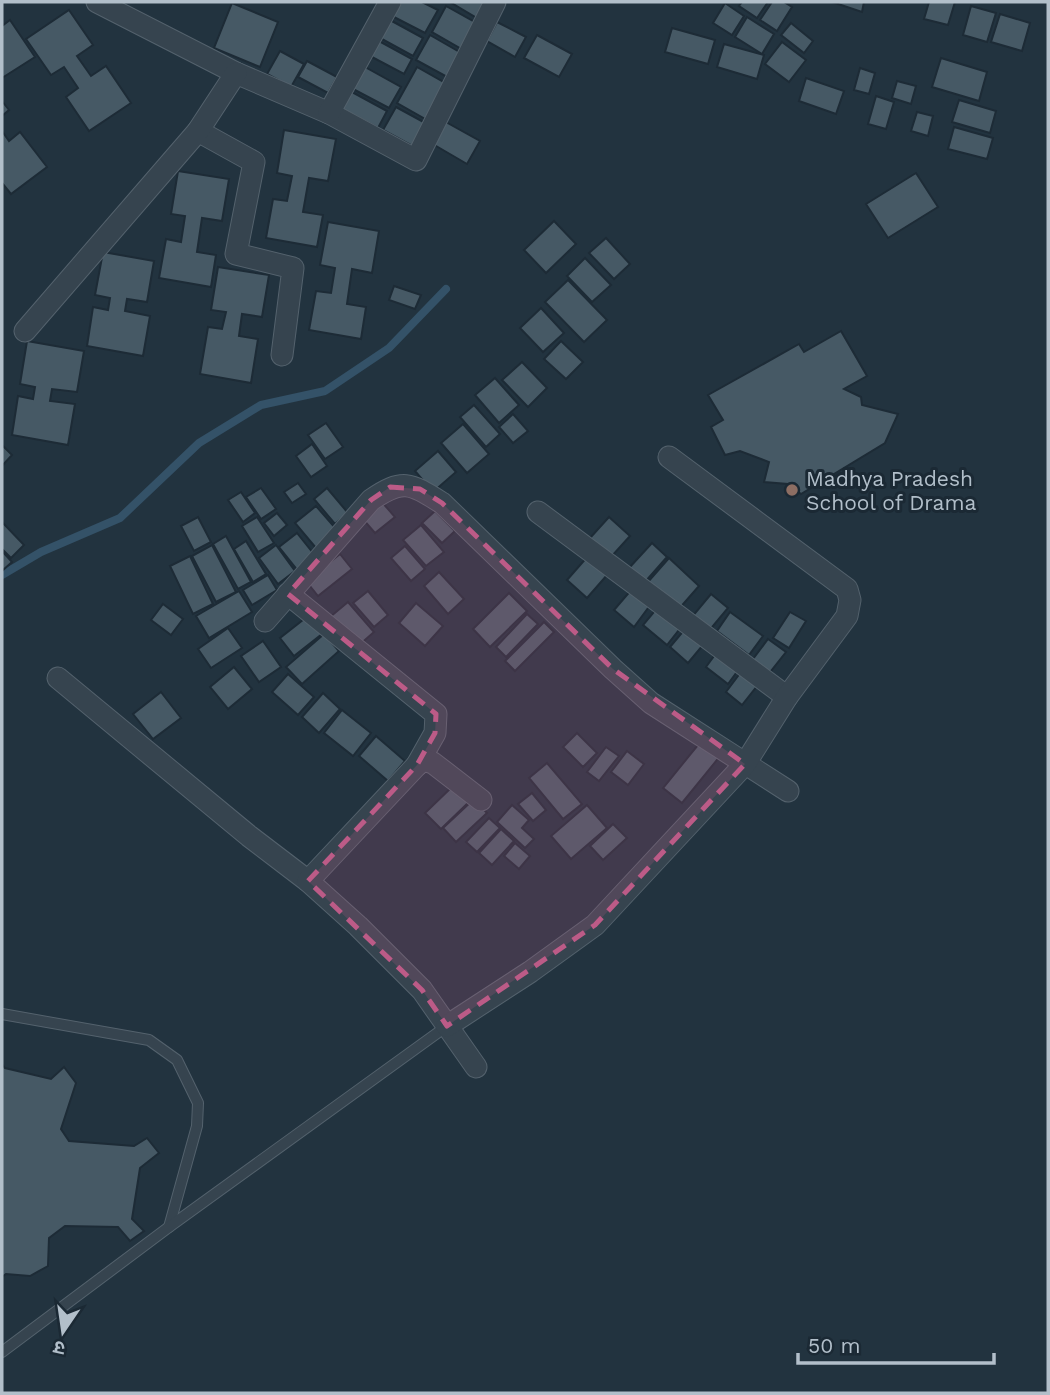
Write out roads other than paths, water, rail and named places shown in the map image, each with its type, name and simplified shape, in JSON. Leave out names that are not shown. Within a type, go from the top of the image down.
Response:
[{"type":"street","points":[[97,2],[236,73],[329,113],[416,160],[495,2]]},
{"type":"street","points":[[329,113],[390,2]]},
{"type":"street","points":[[25,331],[198,131],[236,73]]},
{"type":"street","points":[[198,131],[254,162],[236,254],[293,268],[282,355]]},
{"type":"street","points":[[447,1026],[530,972],[595,925],[745,764],[787,697],[847,616],[850,600],[846,589],[669,457]]},
{"type":"street","points":[[265,621],[371,500],[390,487],[406,485],[420,489],[442,503],[651,703],[788,791]]},
{"type":"street","points":[[538,512],[787,697]]},
{"type":"street","points":[[288,594],[436,714],[435,733],[417,765]]},
{"type":"street","points":[[58,678],[249,836],[308,881],[358,926],[422,990],[476,1067]]},
{"type":"street","points":[[308,881],[424,760],[481,800]]},
{"type":"lane","points":[[2,1014],[149,1040],[177,1060],[198,1103],[197,1126],[169,1227]]},
{"type":"lane","points":[[2,1352],[169,1227],[447,1026]]},
{"type":"waterway","points":[[2,575],[41,552],[120,518],[199,443],[261,405],[325,391],[389,348],[446,289]]},
{"type":"place","name":"Madhya Pradesh School of Drama","points":[[792,490]]}]
